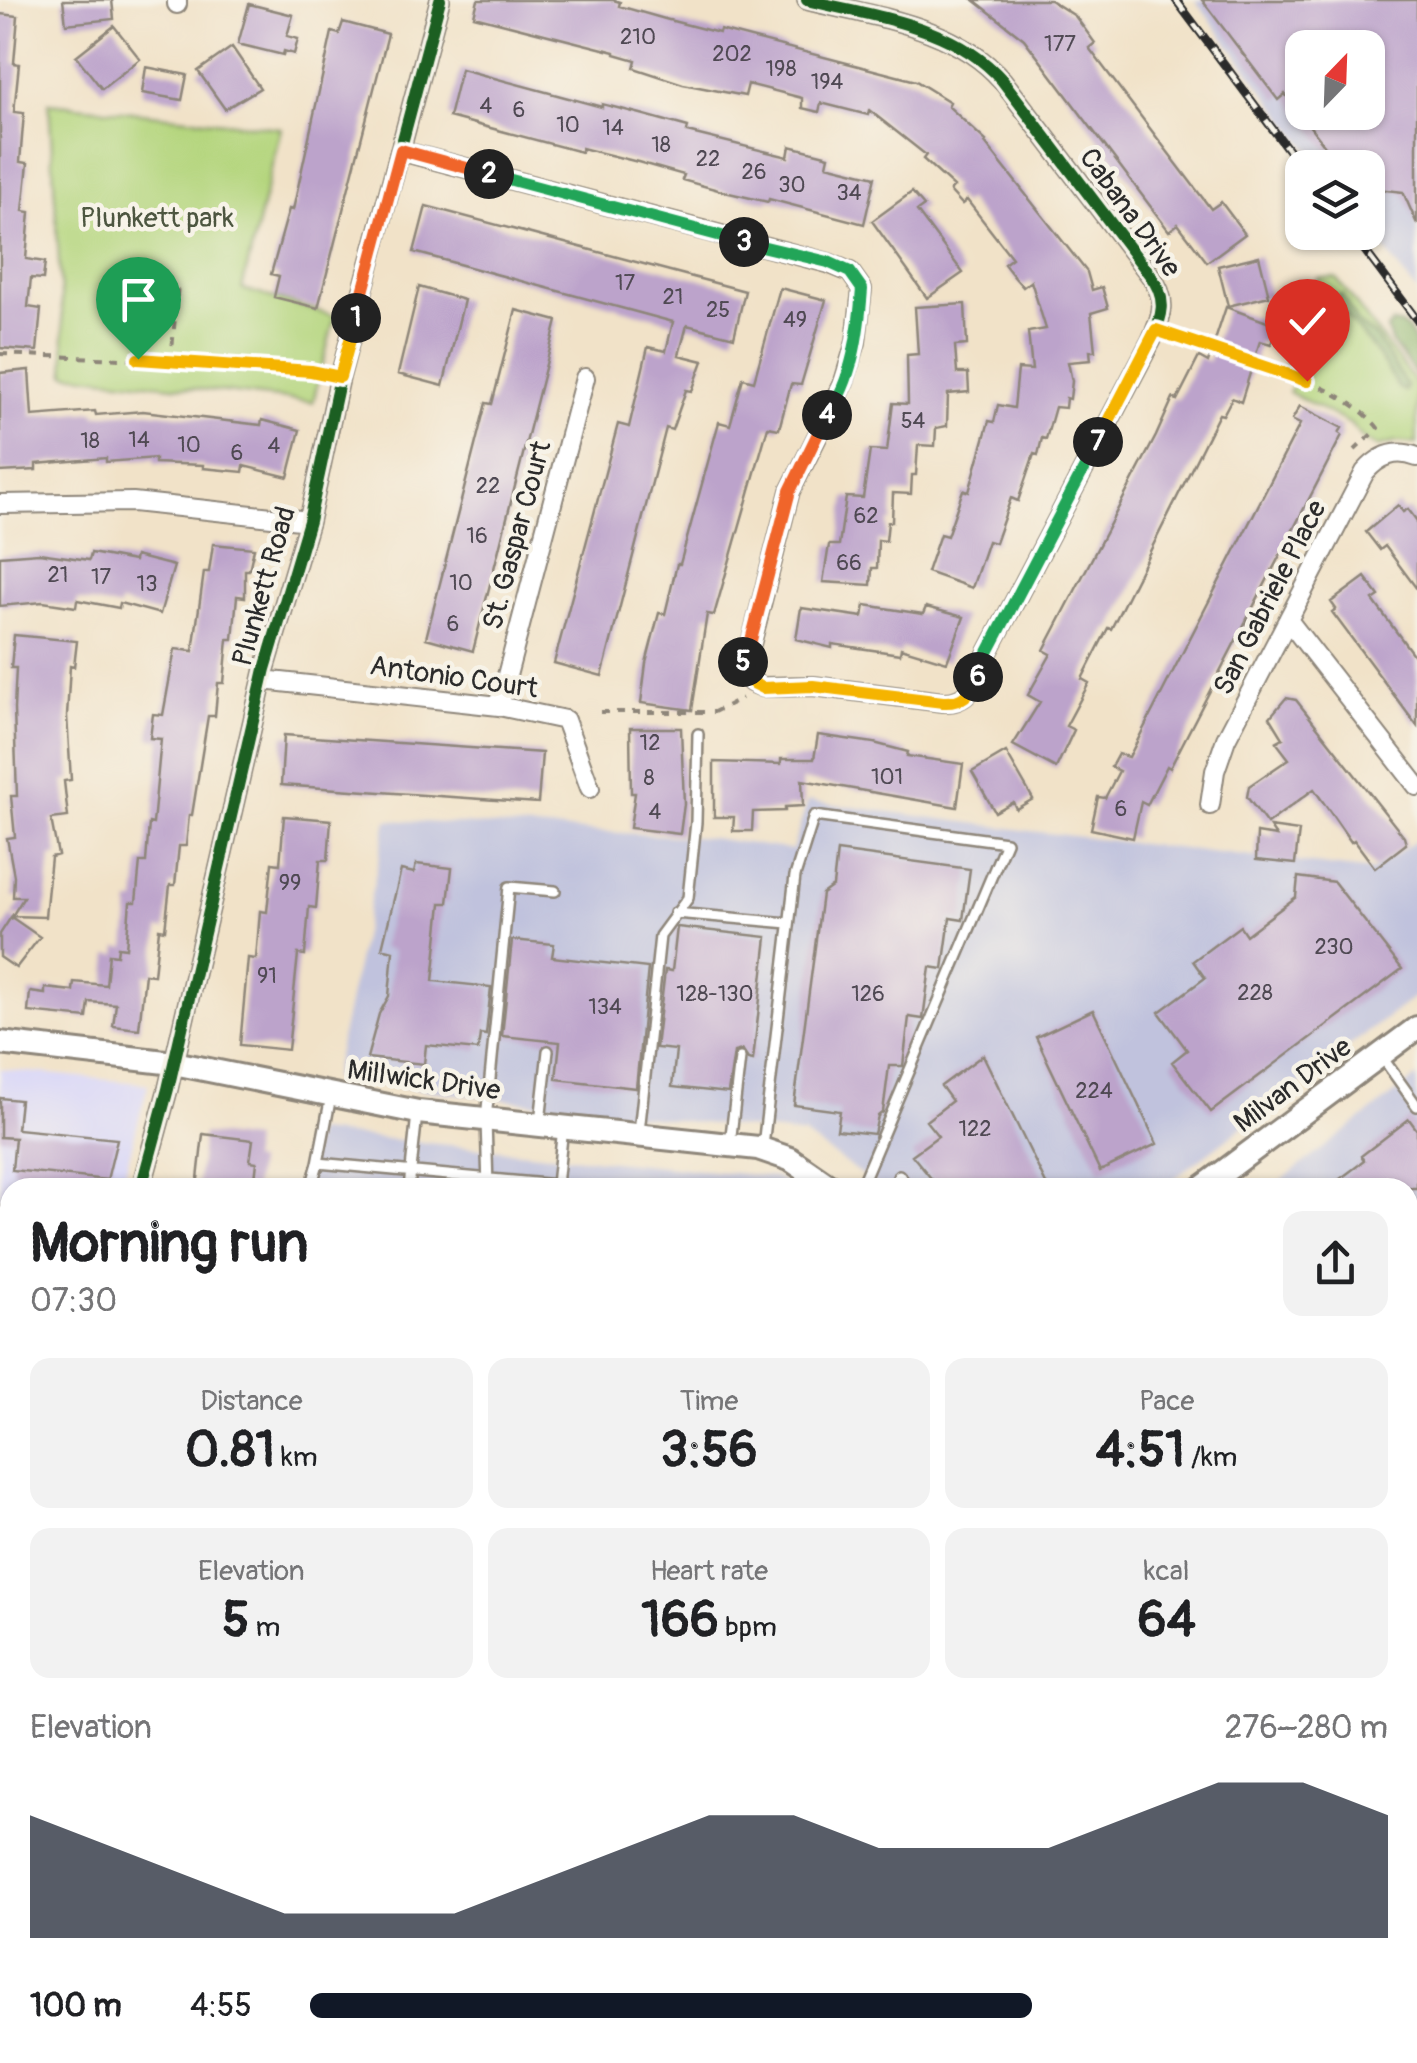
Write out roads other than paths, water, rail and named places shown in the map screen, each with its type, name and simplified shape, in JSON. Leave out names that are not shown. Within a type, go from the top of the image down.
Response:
[{"type":"street","name":"Plunkett Road","points":[[145,1178],[263,680],[309,520],[340,377],[440,0]]},
{"type":"street","name":"Cabana Drive","points":[[401,150],[828,262],[850,272],[862,289],[856,342],[843,385],[790,491],[750,644],[742,658],[751,682],[763,688],[813,686],[953,702],[974,686],[1164,309],[1158,285],[986,63],[962,44],[938,34],[807,0]]},
{"type":"street","name":"St. Gaspar Court","points":[[499,706],[586,378]]},
{"type":"street","name":"San Gabriele Place","points":[[1210,805],[1221,749],[1365,472],[1378,459],[1392,454],[1417,457]]},
{"type":"street","points":[[0,504],[133,502],[309,520]]},
{"type":"street","points":[[1288,620],[1417,786]]},
{"type":"street","name":"Antonio Court","points":[[263,680],[499,706],[564,720],[590,788]]},
{"type":"street","name":"Milvan Drive","points":[[1215,1178],[1417,1028]]},
{"type":"street","name":"Millwick Drive","points":[[0,1044],[174,1063],[418,1112],[763,1149],[790,1159],[818,1178]]},
{"type":"lane","points":[[639,1135],[660,936],[688,898],[696,822],[698,734]]},
{"type":"lane","points":[[763,1149],[796,876],[814,816],[1006,842],[864,1178]]},
{"type":"lane","points":[[488,1178],[486,1119],[509,887],[555,891]]},
{"type":"lane","points":[[675,913],[789,923]]},
{"type":"lane","points":[[548,1051],[556,1178]]},
{"type":"lane","points":[[1380,1055],[1417,1106]]},
{"type":"lane","points":[[730,1144],[740,1058]]},
{"type":"lane","points":[[1404,1088],[1417,1078]]},
{"type":"lane","points":[[313,1178],[331,1096]]},
{"type":"lane","points":[[410,1178],[418,1112]]},
{"type":"lane","points":[[318,1163],[453,1178]]},
{"type":"railway","points":[[1176,0],[1288,150]]},
{"type":"railway","points":[[1364,250],[1417,320]]},
{"type":"park label","name":"Plunkett park","points":[[157,217]]}]
